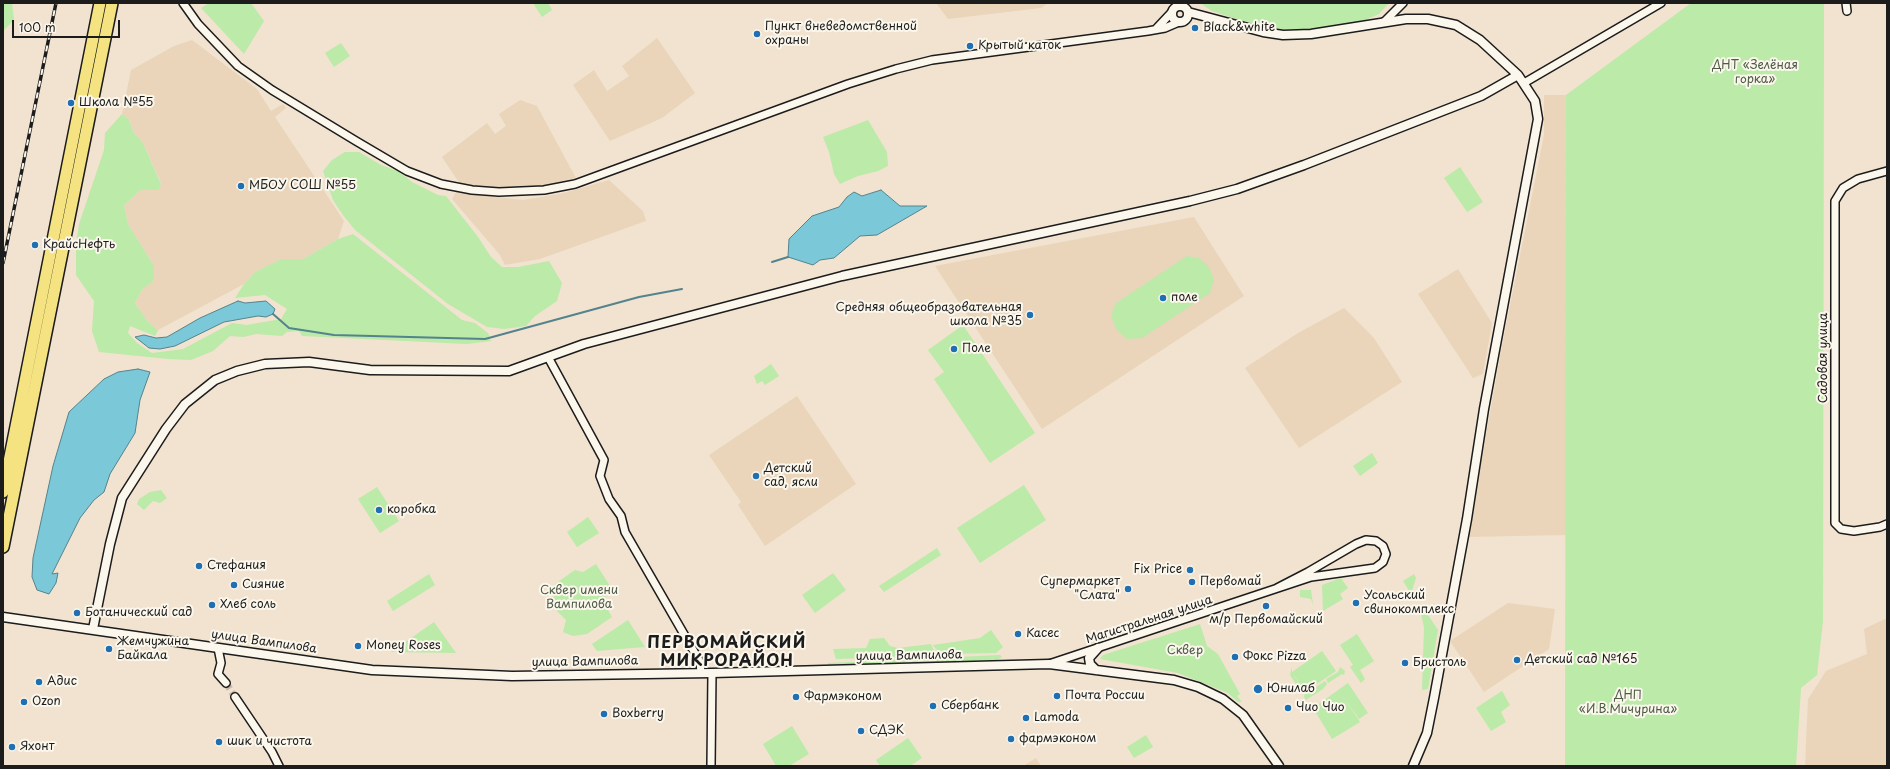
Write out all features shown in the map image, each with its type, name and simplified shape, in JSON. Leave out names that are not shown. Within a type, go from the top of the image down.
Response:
[{"type":"main road","points":[[3,492],[100,3]]},
{"type":"main road","points":[[3,548],[112,3]]},
{"type":"street","points":[[183,3],[188,13],[238,66],[272,90],[356,141],[407,171],[441,184],[472,190],[499,192],[544,190],[576,184],[848,84],[903,67],[932,60],[1156,29],[1182,22],[1210,18]]},
{"type":"street","points":[[1384,22],[1403,3]]},
{"type":"street","points":[[1524,83],[1661,3]]},
{"type":"street","points":[[1156,29],[1174,8],[1180,6],[1210,18],[1263,32],[1283,35],[1311,34],[1406,19],[1428,19],[1456,25],[1480,40],[1518,75],[1535,102],[1538,119],[1536,136],[1484,410],[1467,519],[1427,733],[1413,766]]},
{"type":"street","points":[[1174,8],[1174,20],[1182,22],[1188,18],[1185,8]]},
{"type":"street","points":[[93,629],[110,544],[122,498],[166,428],[186,404],[215,380],[237,371],[265,364],[309,362],[370,370],[509,372],[584,344],[842,276],[1190,201],[1237,189],[1304,166],[1481,96],[1518,75]]},
{"type":"street","name":"Садовая улица","points":[[1887,171],[1858,179],[1843,188],[1835,201],[1835,523],[1841,529],[1854,532],[1880,527],[1887,524]]},
{"type":"street","points":[[548,357],[604,460],[600,476],[609,499],[620,516],[625,532],[700,662],[701,673]]},
{"type":"street","name":"Магистральная улица","points":[[1049,664],[1317,576],[1375,568],[1383,562],[1386,554],[1383,546],[1376,541],[1366,540],[1356,544],[1277,588]]},
{"type":"street","name":"улица Вампилова","points":[[3,617],[372,670],[512,676],[712,673],[1049,664],[1174,680],[1198,688],[1223,699],[1243,715],[1279,766]]},
{"type":"street","points":[[218,648],[221,663],[217,674],[226,683]]},
{"type":"street","points":[[1096,670],[1090,664],[1089,658],[1098,648]]},
{"type":"street","points":[[711,766],[712,673]]},
{"type":"street","points":[[235,697],[272,752],[279,766]]},
{"type":"shaded area","points":[[936,3],[1048,3],[1041,8],[948,19]]},
{"type":"shaded area","points":[[657,38],[695,93],[662,118],[610,141],[573,85],[594,70],[607,91],[629,76],[622,66]]},
{"type":"shaded area","name":"МБОУ СОШ №55","points":[[192,40],[257,89],[271,111],[283,104],[286,108],[275,117],[344,221],[338,239],[303,259],[281,259],[255,272],[244,284],[158,330],[148,322],[135,303],[142,290],[153,280],[154,266],[128,224],[124,205],[141,190],[159,190],[161,183],[143,143],[134,133],[129,120],[122,114],[131,70],[174,46]]},
{"type":"shaded area","points":[[1544,95],[1566,95],[1566,535],[1468,537],[1501,351],[1544,135]]},
{"type":"shaded area","points":[[520,100],[537,106],[576,178],[543,186],[508,188],[482,188],[460,184],[442,157],[487,123],[495,134],[506,126],[499,114]]},
{"type":"shaded area","points":[[609,180],[643,211],[646,221],[540,259],[505,265],[500,255],[452,199],[456,192],[523,200],[564,193]]},
{"type":"shaded area","points":[[1194,217],[1244,296],[1042,429],[935,266]]},
{"type":"shaded area","points":[[1458,269],[1492,323],[1483,374],[1473,378],[1418,294]]},
{"type":"shaded area","points":[[1344,308],[1374,338],[1402,382],[1299,448],[1245,368],[1298,333]]},
{"type":"shaded area","points":[[797,396],[856,484],[765,546],[738,505],[741,502],[709,455]]},
{"type":"shaded area","points":[[1508,603],[1555,609],[1549,649],[1484,692],[1450,641]]},
{"type":"shaded area","points":[[1887,618],[1887,766],[1805,766],[1808,699],[1826,671],[1867,654],[1864,629]]},
{"type":"shaded area","points":[[1036,758],[1041,766],[1023,766]]},
{"type":"green space","points":[[3,3],[12,3],[14,20],[3,31]]},
{"type":"green space","points":[[105,3],[107,3],[5,515],[3,515]]},
{"type":"green space","points":[[209,3],[251,3],[264,21],[244,54],[201,8]]},
{"type":"green space","points":[[533,3],[548,3],[552,10],[542,17]]},
{"type":"green space","points":[[1200,3],[1389,3],[1379,14],[1349,27],[1299,33],[1261,26],[1233,18],[1212,11]]},
{"type":"green space","points":[[1691,3],[1824,3],[1823,621],[1817,675],[1801,688],[1796,766],[1565,766],[1566,95]]},
{"type":"green space","points":[[341,43],[350,56],[334,67],[325,53]]},
{"type":"green space","points":[[122,114],[129,120],[134,133],[143,143],[161,184],[159,190],[141,190],[124,205],[128,224],[154,266],[154,280],[142,290],[135,303],[148,322],[158,330],[155,336],[130,326],[128,333],[137,343],[152,353],[183,349],[232,323],[246,325],[281,319],[287,309],[265,295],[235,298],[244,284],[255,272],[281,259],[303,259],[338,239],[353,234],[462,320],[475,323],[488,333],[491,341],[467,344],[302,336],[299,331],[287,332],[282,336],[256,334],[243,337],[230,336],[213,351],[191,360],[99,352],[92,331],[94,301],[76,275],[76,244],[79,224],[104,150],[105,133]]},
{"type":"green space","points":[[868,120],[887,152],[888,166],[840,184],[834,174],[829,152],[823,137]]},
{"type":"green space","points":[[345,152],[359,152],[381,165],[398,171],[412,182],[438,195],[446,196],[478,237],[491,257],[502,267],[518,267],[549,261],[562,283],[557,301],[535,316],[526,326],[504,329],[487,327],[448,304],[355,230],[343,215],[333,200],[323,171],[332,160]]},
{"type":"green space","points":[[1460,167],[1483,202],[1467,212],[1444,178]]},
{"type":"green space","name":"поле","points":[[1187,256],[1199,258],[1209,267],[1214,280],[1210,293],[1142,338],[1127,339],[1116,329],[1111,315],[1116,303]]},
{"type":"green space","points":[[963,325],[1035,433],[990,463],[934,379],[944,372],[928,350]]},
{"type":"green space","points":[[771,364],[779,376],[765,385],[762,381],[757,384],[754,376]]},
{"type":"green space","points":[[1372,453],[1378,463],[1360,476],[1353,466]]},
{"type":"green space","points":[[1024,485],[1046,520],[980,563],[957,528]]},
{"type":"green space","name":"коробка","points":[[377,487],[399,521],[380,533],[358,499]]},
{"type":"green space","points":[[161,490],[167,498],[160,503],[153,501],[144,510],[137,504],[139,499],[150,492]]},
{"type":"green space","points":[[588,517],[599,533],[577,547],[567,532]]},
{"type":"green space","points":[[937,548],[941,555],[884,592],[879,586]]},
{"type":"green space","name":"Сквер имени Вампилова","points":[[596,564],[612,589],[603,601],[612,617],[587,634],[573,636],[563,632],[566,620],[555,609],[553,592],[555,584],[575,570],[583,572]]},
{"type":"green space","points":[[833,573],[846,590],[815,613],[802,595]]},
{"type":"green space","points":[[429,574],[435,585],[393,611],[387,601]]},
{"type":"green space","points":[[1414,574],[1416,578],[1411,594],[1403,581]]},
{"type":"green space","points":[[1341,578],[1348,588],[1340,594],[1343,599],[1323,611],[1322,585]]},
{"type":"green space","points":[[1300,590],[1311,590],[1313,605],[1311,599],[1300,597]]},
{"type":"green space","points":[[1421,614],[1428,615],[1438,630],[1428,689],[1422,690],[1424,627]]},
{"type":"green space","points":[[628,620],[645,647],[597,651],[592,644]]},
{"type":"green space","points":[[434,622],[456,653],[391,652]]},
{"type":"green space","name":"Сквер","points":[[1200,624],[1207,646],[1218,654],[1240,694],[1237,696],[1242,702],[1238,702],[1228,693],[1178,673],[1100,659],[1103,655]]},
{"type":"green space","points":[[991,630],[1003,647],[996,653],[944,654],[933,645],[980,638]]},
{"type":"green space","points":[[1357,634],[1374,661],[1360,670],[1365,679],[1361,683],[1350,667],[1353,665],[1340,645]]},
{"type":"green space","points":[[884,638],[890,646],[898,648],[931,644],[933,649],[939,655],[836,659],[833,649],[866,648],[870,639]]},
{"type":"green space","points":[[1322,651],[1336,671],[1305,692],[1292,672]]},
{"type":"green space","points":[[1000,655],[1002,657],[994,662],[828,667],[828,663]]},
{"type":"green space","points":[[1292,667],[1292,672],[1302,689],[1300,690],[1290,675]]},
{"type":"green space","points":[[1340,667],[1345,671],[1344,675],[1342,674],[1328,683],[1326,679],[1338,672]]},
{"type":"green space","points":[[1325,681],[1327,684],[1323,689],[1306,700],[1304,697],[1305,692],[1306,694]]},
{"type":"green space","points":[[1348,683],[1368,713],[1359,719],[1343,696],[1360,722],[1332,739],[1313,708]]},
{"type":"green space","points":[[1502,691],[1510,705],[1501,712],[1506,722],[1491,731],[1476,708]]},
{"type":"green space","points":[[792,726],[809,754],[789,766],[776,766],[763,744]]},
{"type":"green space","points":[[1146,735],[1153,747],[1134,758],[1127,747]]},
{"type":"green space","points":[[908,738],[922,758],[910,766],[880,766],[876,760]]},
{"type":"water","points":[[881,190],[900,206],[927,206],[877,235],[860,236],[834,258],[820,260],[813,265],[788,257],[789,239],[812,216],[839,207],[847,197],[854,192],[862,196]]},
{"type":"water","points":[[238,301],[245,303],[266,301],[275,309],[273,314],[266,317],[258,316],[224,322],[175,346],[160,349],[149,348],[135,337],[144,335],[156,338],[167,337],[200,318]]},
{"type":"water","points":[[138,369],[150,372],[140,400],[135,433],[110,474],[104,492],[94,500],[80,518],[52,574],[58,573],[56,583],[49,594],[37,590],[32,577],[33,558],[53,466],[69,412],[104,379],[118,372]]},
{"type":"waterway","points":[[772,262],[788,257]]},
{"type":"waterway","points":[[273,314],[289,328],[334,335],[485,339],[639,297],[682,289]]},
{"type":"tunnel","points":[[226,683],[235,697]]},
{"type":"railway","points":[[3,263],[56,3]]},
{"type":"place","name":"Black&white","points":[[1195,28]]},
{"type":"place","name":"Пункт вневедомственной охраны","points":[[757,34]]},
{"type":"place","name":"Крытый каток","points":[[970,46]]},
{"type":"place","name":"Школа №55","points":[[71,103]]},
{"type":"place","name":"МБОУ СОШ №55","points":[[241,186]]},
{"type":"place","name":"КрайсНефть","points":[[35,245]]},
{"type":"place","name":"поле","points":[[1163,298]]},
{"type":"place","name":"Средняя общеобразовательная школа №35","points":[[1030,315]]},
{"type":"place","name":"Поле","points":[[954,349]]},
{"type":"place","name":"Детский сад, ясли","points":[[756,476]]},
{"type":"place","name":"коробка","points":[[379,510]]},
{"type":"place","name":"Стефания","points":[[199,566]]},
{"type":"place","name":"Fix Price","points":[[1190,570]]},
{"type":"place","name":"Первомай","points":[[1192,582]]},
{"type":"place","name":"Сияние","points":[[234,585]]},
{"type":"place","name":"Супермаркет \"Слата\"","points":[[1128,589]]},
{"type":"place","name":"Усольский свинокомплекс","points":[[1356,603]]},
{"type":"place","name":"Хлеб соль","points":[[212,605]]},
{"type":"place","name":"м/р Первомайский","points":[[1266,606]]},
{"type":"place","name":"Ботанический сад","points":[[77,613]]},
{"type":"place","name":"Касес","points":[[1018,634]]},
{"type":"place","name":"Money Roses","points":[[358,646]]},
{"type":"place","name":"Жемчужина Байкала","points":[[109,649]]},
{"type":"place","name":"Фокс Pizza","points":[[1235,657]]},
{"type":"place","name":"Детский сад №165","points":[[1517,660]]},
{"type":"place","name":"Бристоль","points":[[1405,663]]},
{"type":"place","name":"Адис","points":[[39,682]]},
{"type":"place","name":"Юнилаб","points":[[1258,689]]},
{"type":"place","name":"Почта России","points":[[1057,696]]},
{"type":"place","name":"Фармэконом","points":[[796,697]]},
{"type":"place","name":"Ozon","points":[[24,702]]},
{"type":"place","name":"Сбербанк","points":[[933,706]]},
{"type":"place","name":"Чио Чио","points":[[1288,708]]},
{"type":"place","name":"Boxberry","points":[[604,714]]},
{"type":"place","name":"Lamoda","points":[[1026,718]]},
{"type":"place","name":"СДЭК","points":[[861,731]]},
{"type":"place","name":"фармэконом","points":[[1011,739]]},
{"type":"place","name":"шик и чистота","points":[[219,742]]},
{"type":"place","name":"Яхонт","points":[[12,747]]},
{"type":"district","name":"ПЕРВОМАЙСКИЙ МИКРОРАЙОН","points":[[727,653]]},
{"type":"park label","name":"ДНТ «Зелёная горка»","points":[[1755,73]]},
{"type":"park label","name":"ДНП «И.В.Мичурина»","points":[[1628,703]]}]
